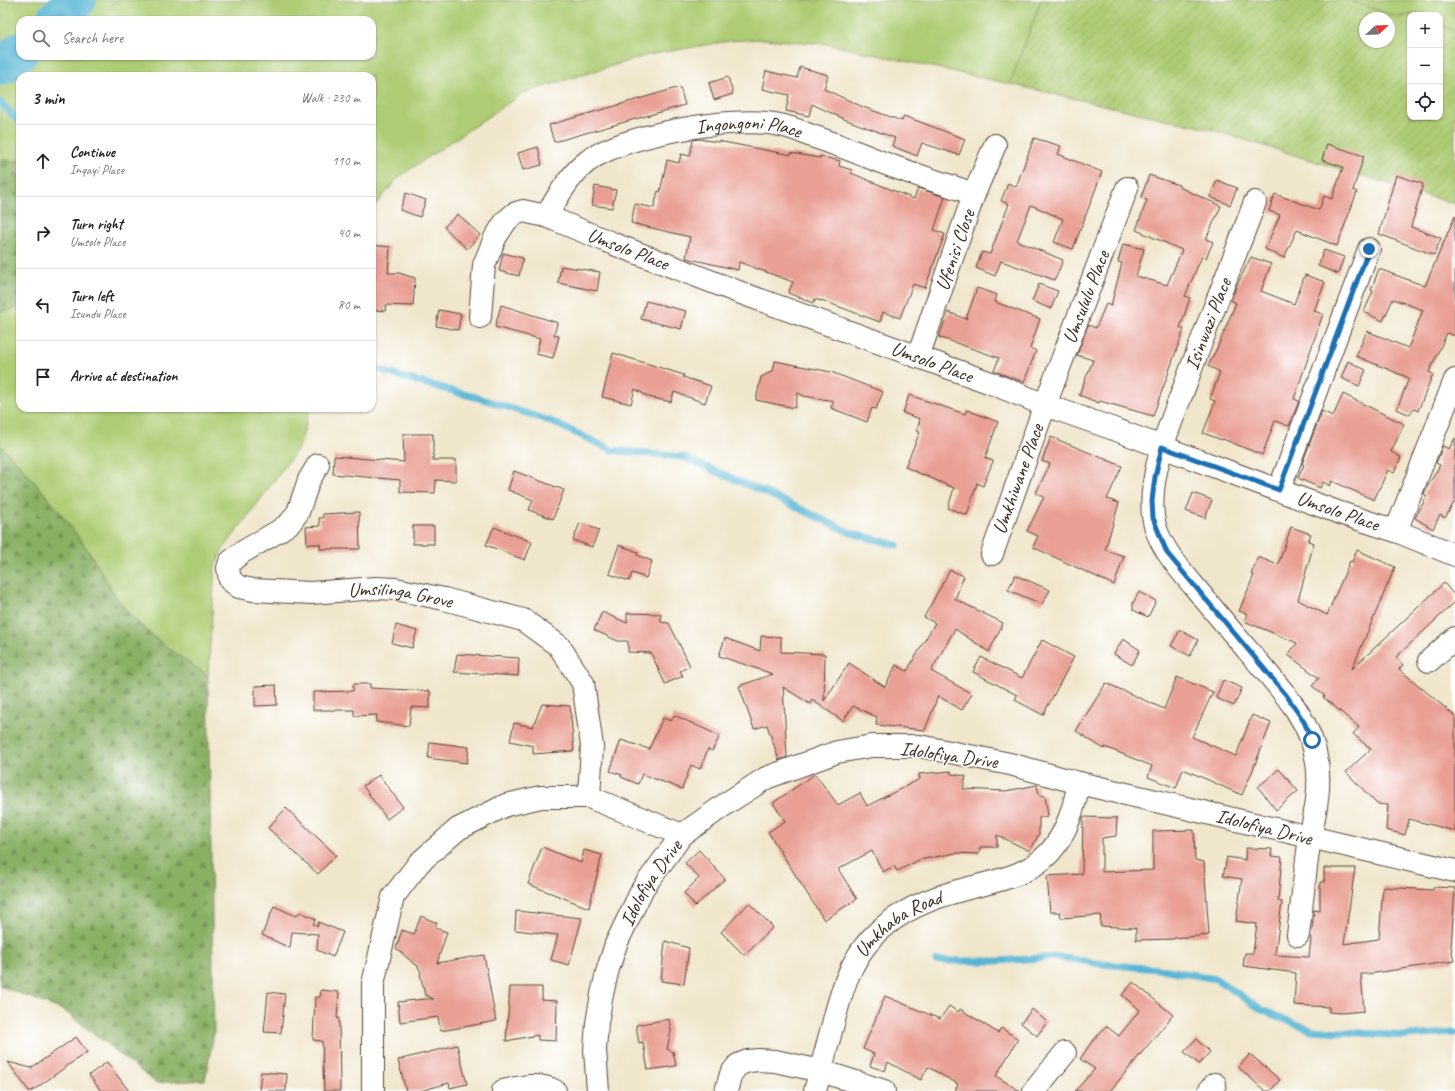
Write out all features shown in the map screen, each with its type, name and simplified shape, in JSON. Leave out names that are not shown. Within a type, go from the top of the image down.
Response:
[{"type":"street","name":"Ingongoni Place","points":[[546,216],[572,176],[588,161],[606,150],[632,140],[690,127],[752,122],[774,123],[792,128],[974,194]]},
{"type":"street","name":"Ufenisi Close","points":[[918,357],[974,194],[995,145]]},
{"type":"street","name":"Umsululu Place","points":[[1045,405],[1126,188]]},
{"type":"street","name":"Isinwazi Place","points":[[1256,202],[1162,447],[1155,477],[1152,501],[1153,518],[1167,553],[1287,696],[1304,722],[1312,740],[1317,762],[1318,789],[1315,816],[1310,838],[1298,935]]},
{"type":"street","name":"Umsolo Place","points":[[480,317],[484,265],[495,238],[506,221],[514,214],[523,211],[546,216],[741,293],[991,383],[1045,405],[1396,532],[1455,555]]},
{"type":"street","points":[[1279,490],[1369,249]]},
{"type":"street","points":[[1396,532],[1455,380]]},
{"type":"street","name":"Umkhiwane Place","points":[[992,554],[1045,405]]},
{"type":"street","name":"Umsilinga Grove","points":[[318,464],[309,480],[298,512],[290,523],[241,553],[230,562],[228,568],[230,580],[239,587],[260,590],[311,593],[376,588],[396,589],[444,599],[524,620],[559,646],[583,683],[592,746],[589,797]]},
{"type":"street","points":[[1429,661],[1455,638]]},
{"type":"street","name":"Idolofiya Drive","points":[[598,1091],[595,1050],[602,994],[608,969],[622,930],[643,888],[682,835],[727,803],[766,778],[837,752],[872,746],[919,746],[1010,764],[1079,783],[1455,872]]},
{"type":"street","name":"Umkhaba Road","points":[[818,1081],[844,982],[853,965],[870,940],[890,920],[913,908],[950,893],[1015,875],[1038,863],[1050,852],[1063,833],[1074,807],[1079,783]]},
{"type":"street","points":[[374,1091],[373,984],[393,897],[419,864],[458,829],[506,805],[541,797],[589,797],[682,835]]},
{"type":"street","points":[[1034,1091],[1064,1053]]},
{"type":"street","points":[[726,1091],[731,1074],[738,1066],[748,1060],[776,1061],[818,1081],[884,1091]]},
{"type":"street","points":[[503,1091],[518,1087],[541,1086],[551,1088],[555,1091]]},
{"type":"green space","points":[[0,0],[1041,0],[1010,84],[827,44],[763,39],[729,41],[648,55],[523,93],[399,177],[376,204],[376,72],[16,72],[16,161],[0,160]]},
{"type":"green space","points":[[1041,0],[1348,0],[1383,12],[1359,12],[1359,48],[1395,48],[1395,16],[1407,15],[1407,120],[1443,120],[1443,25],[1455,32],[1455,204],[1209,129],[1010,84]]},
{"type":"green space","points":[[1348,0],[1455,0],[1455,32],[1443,25],[1443,12],[1407,12],[1407,16],[1397,17],[1395,16],[1395,12],[1383,12]]},
{"type":"green space","points":[[0,160],[16,161],[16,308],[0,312]]},
{"type":"green space","points":[[16,308],[16,412],[309,412],[300,446],[222,551],[215,566],[208,676],[157,639],[129,614],[118,601],[98,565],[72,528],[37,485],[0,445],[0,312]]},
{"type":"green space","points":[[0,445],[37,485],[72,528],[93,558],[114,594],[129,614],[157,639],[208,676],[214,1033],[205,1080],[156,1083],[65,1011],[0,986]]},
{"type":"building","points":[[800,67],[828,75],[824,89],[863,107],[902,121],[904,116],[965,139],[959,155],[922,143],[917,156],[892,146],[895,138],[844,119],[812,104],[809,116],[786,111],[789,95],[762,89],[766,71],[797,78]]},
{"type":"building","points":[[728,77],[733,94],[714,100],[709,83]]},
{"type":"building","points":[[680,87],[685,105],[554,142],[549,125]]},
{"type":"building","points":[[1034,138],[1061,146],[1058,154],[1102,172],[1073,249],[1054,242],[1063,219],[1031,205],[1017,241],[1063,260],[1055,280],[1001,261],[995,276],[976,268],[982,252],[990,254],[1009,204],[1001,201],[1008,183],[1016,187]]},
{"type":"building","points":[[699,139],[718,141],[791,155],[791,153],[820,158],[820,156],[840,161],[839,166],[852,170],[851,173],[914,199],[918,188],[945,197],[934,230],[945,234],[925,288],[913,284],[900,318],[883,312],[880,322],[821,300],[815,299],[814,303],[788,293],[793,282],[739,262],[738,270],[686,258],[690,237],[631,223],[635,204],[654,208],[658,191],[660,192],[667,160],[679,163],[681,154],[690,156],[693,140]]},
{"type":"building","points":[[1327,144],[1364,156],[1353,190],[1357,192],[1337,246],[1297,230],[1284,258],[1265,249],[1280,215],[1269,211],[1275,194],[1319,210],[1324,196],[1332,199],[1343,167],[1322,160]]},
{"type":"building","points":[[538,147],[542,165],[523,170],[518,153]]},
{"type":"building","points":[[1149,175],[1179,185],[1179,187],[1221,206],[1206,239],[1213,242],[1206,258],[1202,256],[1185,296],[1190,298],[1180,328],[1184,329],[1153,416],[1100,401],[1099,403],[1079,395],[1093,360],[1077,355],[1088,325],[1096,328],[1106,304],[1111,306],[1122,263],[1118,262],[1123,244],[1144,249],[1136,276],[1167,285],[1182,250],[1136,230],[1147,200],[1141,198]]},
{"type":"building","points":[[1396,175],[1423,184],[1411,227],[1441,238],[1434,255],[1379,234]]},
{"type":"building","points":[[1217,180],[1237,188],[1230,205],[1210,197]]},
{"type":"building","points":[[595,186],[616,190],[612,208],[592,205]]},
{"type":"building","points":[[406,193],[426,200],[420,217],[400,210]]},
{"type":"building","points":[[458,214],[480,235],[467,249],[444,227]]},
{"type":"building","points":[[1455,216],[1455,336],[1447,333],[1429,372],[1433,374],[1418,411],[1413,409],[1410,415],[1397,409],[1409,378],[1356,356],[1367,331],[1408,348],[1423,310],[1393,299],[1383,321],[1364,312],[1373,291],[1371,290],[1379,269],[1425,286]]},
{"type":"building","points":[[376,245],[390,247],[388,273],[399,273],[415,278],[413,306],[386,305],[385,311],[376,310]]},
{"type":"building","points":[[1324,250],[1344,257],[1338,274],[1318,266]]},
{"type":"building","points":[[503,253],[523,258],[519,276],[499,271]]},
{"type":"building","points":[[1251,257],[1271,264],[1261,291],[1294,304],[1305,275],[1325,282],[1314,311],[1323,314],[1294,399],[1299,401],[1289,426],[1275,421],[1262,455],[1223,439],[1222,440],[1203,433],[1215,401],[1210,399],[1220,372],[1208,366],[1236,303],[1231,300],[1236,287]]},
{"type":"building","points":[[561,266],[600,272],[597,291],[558,283]]},
{"type":"building","points":[[1039,284],[1058,291],[1051,309],[1032,301]]},
{"type":"building","points":[[977,288],[997,295],[995,302],[1040,319],[1030,348],[1036,351],[1024,382],[994,371],[999,358],[939,337],[948,312],[966,319]]},
{"type":"building","points":[[646,301],[686,311],[681,329],[641,319]]},
{"type":"building","points":[[501,305],[557,323],[554,335],[559,336],[553,358],[536,354],[540,339],[495,327]]},
{"type":"building","points":[[439,310],[461,314],[458,330],[436,326]]},
{"type":"building","points":[[613,353],[684,375],[683,377],[711,386],[705,403],[674,392],[671,402],[649,397],[635,389],[631,404],[602,397]]},
{"type":"building","points":[[775,361],[831,372],[883,392],[876,409],[872,408],[867,422],[831,408],[834,401],[804,396],[798,393],[795,408],[756,400],[761,377],[773,371]]},
{"type":"building","points":[[1348,361],[1366,370],[1359,386],[1341,378]]},
{"type":"building","points":[[1343,394],[1404,424],[1391,452],[1401,457],[1394,473],[1388,470],[1374,500],[1332,481],[1330,486],[1323,482],[1320,488],[1298,478],[1304,465],[1302,464],[1322,411],[1333,416]]},
{"type":"building","points":[[909,395],[965,414],[967,410],[998,422],[985,458],[993,461],[983,486],[977,483],[967,515],[948,508],[954,488],[905,467],[920,432],[917,431],[920,419],[903,413]]},
{"type":"building","points":[[403,434],[433,434],[433,460],[456,460],[456,481],[436,480],[435,493],[400,492],[400,480],[333,474],[334,456],[404,462]]},
{"type":"building","points":[[1051,437],[1122,466],[1107,499],[1119,503],[1105,550],[1124,556],[1114,585],[1033,547],[1038,536],[1027,531],[1044,497],[1036,493],[1050,464],[1042,461]]},
{"type":"building","points":[[1455,438],[1455,501],[1445,518],[1440,515],[1433,529],[1415,518],[1427,496],[1424,494],[1425,491],[1440,465],[1436,463],[1443,446],[1449,449]]},
{"type":"building","points":[[514,471],[564,490],[553,519],[529,510],[533,500],[508,490]]},
{"type":"building","points":[[1193,493],[1212,500],[1205,518],[1186,511]]},
{"type":"building","points":[[359,512],[360,549],[320,549],[320,544],[307,544],[306,527],[320,526],[319,518],[323,518],[323,514]]},
{"type":"building","points":[[580,523],[599,530],[592,547],[573,540]]},
{"type":"building","points":[[413,526],[434,526],[434,544],[413,544]]},
{"type":"building","points":[[494,527],[532,542],[525,560],[486,545]]},
{"type":"building","points":[[1291,527],[1311,534],[1308,541],[1314,543],[1298,600],[1327,615],[1350,561],[1352,562],[1357,550],[1395,567],[1352,669],[1444,583],[1455,596],[1455,602],[1396,657],[1403,665],[1399,669],[1455,716],[1455,831],[1409,819],[1405,835],[1386,830],[1388,805],[1377,804],[1346,772],[1371,749],[1353,734],[1359,727],[1312,686],[1319,678],[1288,655],[1297,643],[1244,621],[1247,614],[1239,611],[1254,575],[1251,574],[1258,557],[1278,565]]},
{"type":"building","points":[[619,545],[638,552],[637,555],[652,561],[646,578],[632,573],[629,581],[609,574]]},
{"type":"building","points":[[950,570],[964,576],[955,599],[1003,623],[989,652],[955,629],[931,671],[972,694],[962,710],[938,696],[925,730],[876,725],[877,717],[853,706],[843,721],[812,700],[810,704],[783,687],[787,757],[779,760],[767,725],[754,729],[739,686],[773,674],[719,656],[725,638],[760,651],[761,636],[781,637],[781,652],[825,654],[824,701],[849,663],[885,687],[896,665],[907,671],[935,623],[924,617]]},
{"type":"building","points":[[1015,575],[1050,590],[1042,604],[1008,590]]},
{"type":"building","points":[[1139,592],[1156,601],[1148,617],[1133,610],[1133,603]]},
{"type":"building","points":[[602,612],[627,623],[627,613],[661,614],[661,622],[669,623],[690,666],[680,671],[683,676],[665,684],[651,653],[628,652],[628,641],[618,641],[594,630]]},
{"type":"building","points":[[396,625],[417,631],[412,648],[392,643]]},
{"type":"building","points":[[1180,630],[1198,640],[1190,656],[1171,646]]},
{"type":"building","points":[[1123,639],[1140,650],[1132,665],[1114,654]]},
{"type":"building","points":[[1042,640],[1074,657],[1043,715],[1015,700],[1017,695],[973,672],[981,657],[1022,678]]},
{"type":"building","points":[[457,654],[519,658],[518,676],[454,672]]},
{"type":"building","points":[[1177,677],[1213,692],[1192,737],[1236,756],[1252,715],[1271,723],[1242,795],[1183,769],[1176,788],[1148,777],[1152,766],[1105,747],[1104,749],[1076,731],[1106,683],[1164,709]]},
{"type":"building","points":[[1223,680],[1242,688],[1234,706],[1216,698]]},
{"type":"building","points":[[353,684],[370,684],[370,688],[430,691],[430,708],[411,707],[409,726],[376,722],[377,715],[354,716],[354,710],[313,710],[313,692],[353,691]]},
{"type":"building","points":[[276,685],[277,705],[255,706],[255,686]]},
{"type":"building","points":[[542,704],[570,706],[574,751],[533,754],[533,746],[510,741],[514,723],[533,727]]},
{"type":"building","points":[[674,715],[720,736],[712,751],[708,749],[700,769],[691,765],[682,789],[642,774],[638,784],[621,777],[622,775],[610,771],[621,740],[649,749],[663,718],[671,721]]},
{"type":"building","points":[[430,742],[469,747],[467,763],[428,758]]},
{"type":"building","points":[[1279,769],[1298,791],[1276,810],[1258,787]]},
{"type":"building","points":[[951,771],[951,774],[966,776],[963,789],[1006,791],[1037,785],[1039,795],[1045,796],[1048,816],[1039,818],[1039,834],[1030,851],[997,835],[997,847],[980,847],[979,854],[956,853],[919,860],[897,871],[894,866],[883,872],[872,851],[838,869],[857,899],[824,920],[768,832],[785,821],[773,803],[815,774],[838,805],[860,793],[867,806],[920,779],[919,774]]},
{"type":"building","points":[[379,775],[403,807],[387,819],[363,786]]},
{"type":"building","points":[[286,808],[336,855],[318,874],[268,828]]},
{"type":"building","points":[[1083,817],[1117,818],[1116,836],[1102,838],[1102,872],[1153,870],[1153,831],[1194,830],[1195,860],[1204,862],[1209,935],[1174,939],[1136,940],[1136,928],[1100,926],[1101,915],[1061,918],[1060,912],[1050,912],[1047,876],[1082,874]]},
{"type":"building","points":[[542,847],[581,863],[584,850],[602,855],[589,908],[528,884]]},
{"type":"building","points":[[1246,848],[1272,849],[1271,856],[1282,857],[1278,901],[1282,902],[1275,955],[1309,957],[1314,910],[1320,911],[1320,882],[1324,882],[1324,868],[1355,868],[1344,944],[1379,939],[1383,887],[1433,890],[1434,887],[1455,888],[1451,947],[1454,961],[1361,974],[1364,1011],[1342,1013],[1329,1012],[1329,1007],[1294,1005],[1296,973],[1243,966],[1245,953],[1253,953],[1257,924],[1236,921],[1242,879],[1223,876],[1227,857],[1245,860]]},
{"type":"building","points":[[699,850],[725,879],[695,906],[684,893],[699,878],[685,863]]},
{"type":"building","points":[[749,903],[773,927],[744,955],[721,932]]},
{"type":"building","points":[[274,906],[296,916],[300,912],[316,919],[313,924],[318,926],[318,922],[343,932],[333,957],[317,950],[318,934],[292,932],[290,948],[262,935]]},
{"type":"building","points":[[516,911],[582,918],[569,965],[551,960],[558,935],[515,930]]},
{"type":"building","points":[[421,916],[437,923],[435,928],[447,932],[437,963],[484,955],[496,1021],[441,1031],[438,1017],[400,1022],[398,1002],[434,999],[425,995],[420,974],[421,972],[418,966],[396,948],[402,930],[414,934]]},
{"type":"building","points":[[665,941],[689,948],[684,984],[661,981]]},
{"type":"building","points":[[1133,982],[1173,1015],[1110,1091],[1075,1091],[1095,1069],[1080,1059],[1091,1043],[1106,1026],[1119,1036],[1140,1010],[1122,995]]},
{"type":"building","points":[[510,987],[542,987],[542,1000],[557,1001],[556,1041],[538,1040],[538,1035],[506,1041]]},
{"type":"building","points":[[321,990],[339,992],[337,1018],[339,1018],[340,1091],[324,1091],[322,1041],[313,1040],[315,997],[320,997]]},
{"type":"building","points":[[268,992],[285,994],[281,1033],[264,1032]]},
{"type":"building","points":[[885,996],[940,1019],[949,1006],[958,1012],[960,1009],[998,1033],[1001,1028],[1018,1039],[996,1076],[1020,1091],[955,1091],[958,1084],[928,1067],[921,1080],[888,1062],[885,1071],[870,1066],[874,1054],[863,1049]]},
{"type":"building","points":[[1032,1009],[1047,1022],[1037,1036],[1021,1023]]},
{"type":"building","points":[[669,1019],[671,1031],[667,1049],[673,1052],[676,1066],[648,1070],[643,1042],[639,1043],[636,1025]]},
{"type":"building","points":[[76,1037],[87,1052],[32,1091],[29,1091],[8,1062],[31,1068]]},
{"type":"building","points":[[1196,1039],[1210,1052],[1199,1064],[1184,1052]]},
{"type":"building","points":[[457,1045],[467,1084],[450,1088],[449,1083],[420,1091],[406,1091],[398,1060]]},
{"type":"building","points":[[1250,1054],[1280,1080],[1270,1091],[1265,1091],[1238,1067]]},
{"type":"building","points":[[107,1062],[129,1091],[101,1091],[89,1075]]},
{"type":"building","points":[[261,1072],[287,1074],[286,1091],[259,1091]]},
{"type":"waterway","points":[[59,16],[77,0]]},
{"type":"waterway","points":[[0,66],[7,63],[16,55]]},
{"type":"waterway","points":[[0,102],[16,118]]},
{"type":"waterway","points":[[376,368],[401,377],[479,398],[550,421],[612,450],[683,457],[773,496],[851,533],[897,545]]},
{"type":"waterway","points":[[936,961],[997,961],[1057,957],[1103,964],[1167,970],[1216,979],[1264,1011],[1311,1030],[1407,1036],[1455,1033]]},
{"type":"route","points":[[1312,740],[1304,722],[1287,696],[1167,553],[1153,518],[1152,501],[1155,477],[1162,447],[1279,490],[1359,280],[1369,249]]}]
